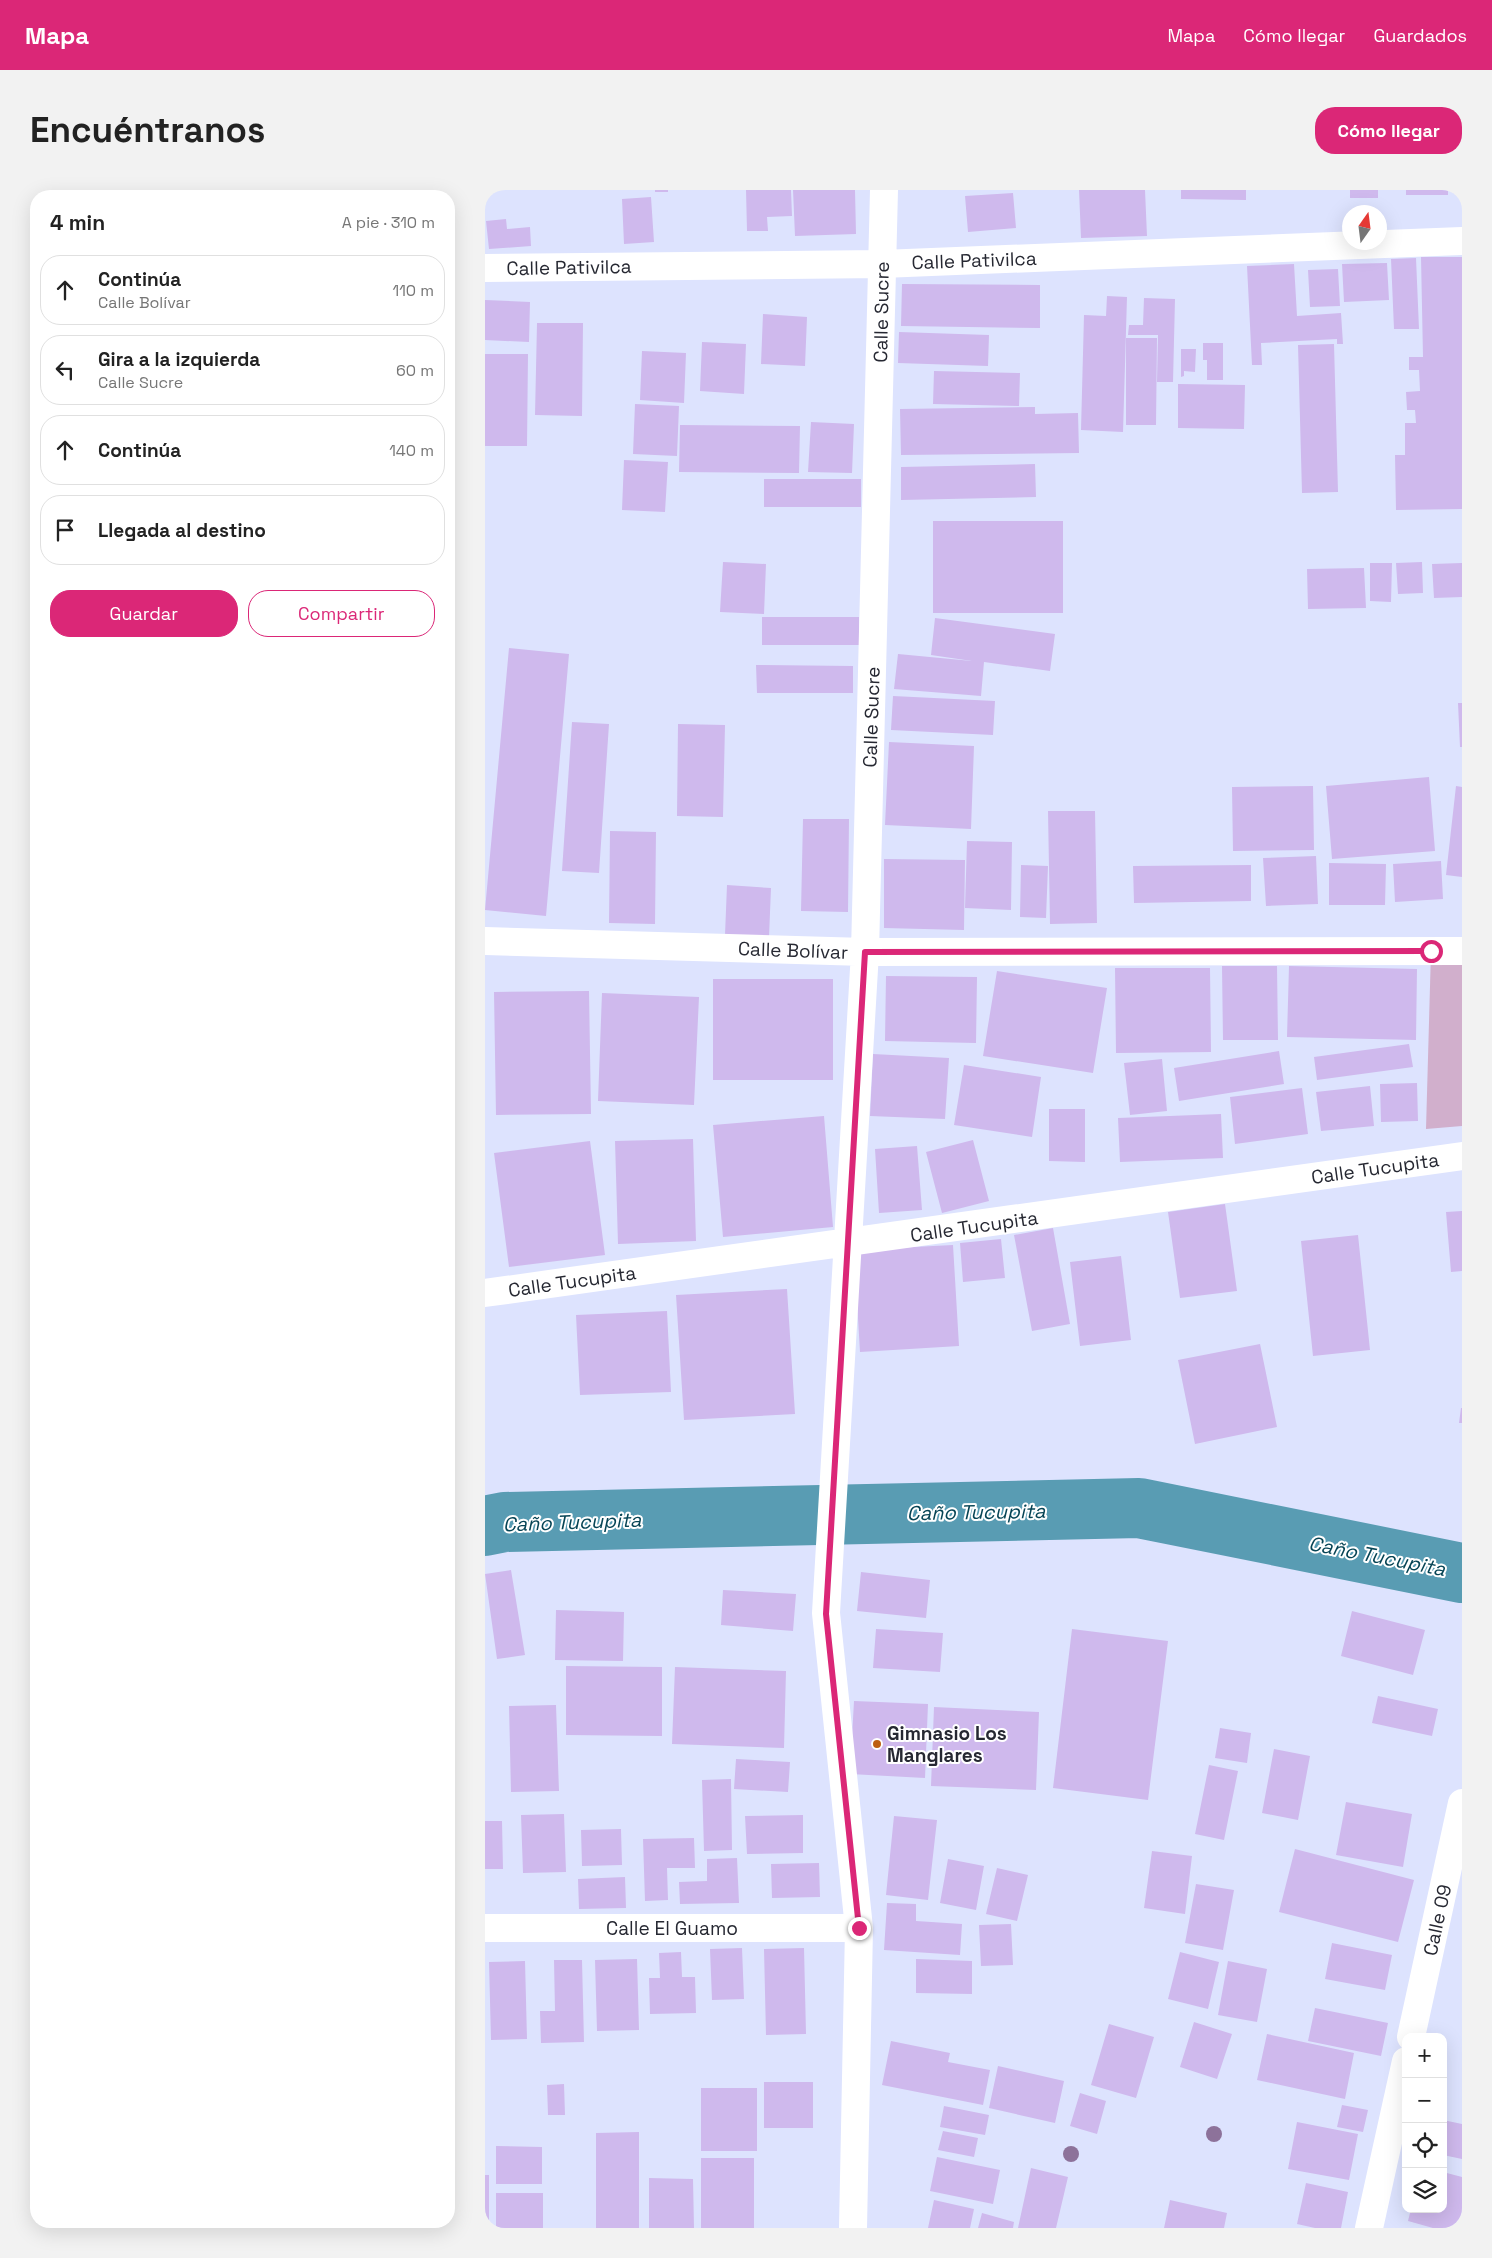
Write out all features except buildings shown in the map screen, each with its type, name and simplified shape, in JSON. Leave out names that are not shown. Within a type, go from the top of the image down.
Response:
[{"type":"street","name":"Calle Sucre","points":[[853,2228],[859,1928],[826,1614],[865,952],[884,190]]},
{"type":"street","name":"Calle Pativilca","points":[[485,268],[882,264],[1462,241]]},
{"type":"street","name":"Calle Bolívar","points":[[485,941],[865,952],[1462,951]]},
{"type":"street","name":"Calle Tucupita","points":[[485,1293],[847,1244],[1462,1156]]},
{"type":"street","name":"Calle 09","points":[[1412,2033],[1462,1803]]},
{"type":"street","name":"Calle El Guamo","points":[[485,1928],[859,1928]]},
{"type":"street","points":[[1369,2228],[1402,2078]]},
{"type":"shaded area","points":[[1431,951],[1462,951],[1462,1126],[1426,1129]]},
{"type":"waterway","name":"Caño Tucupita","points":[[485,1526],[504,1522],[1139,1508],[1462,1573]]},
{"type":"place","name":"Gimnasio Los Manglares","points":[[877,1744]]},
{"type":"route","points":[[859,1928],[826,1614],[865,952],[1431,951]]}]
